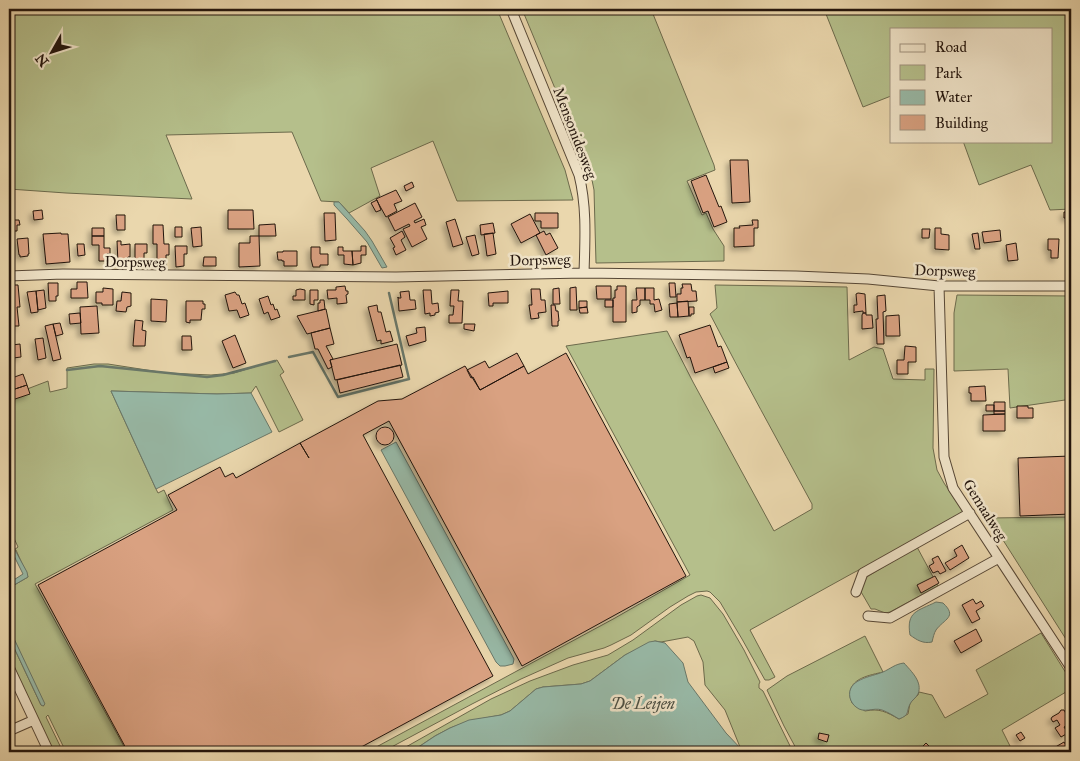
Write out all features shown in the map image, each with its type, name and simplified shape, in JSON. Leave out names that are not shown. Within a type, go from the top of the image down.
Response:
[{"type":"street","name":"Mensonidesweg","points":[[510,9],[579,175],[585,207],[584,273]]},
{"type":"street","name":"Dorpsweg","points":[[9,276],[63,274],[396,277],[584,273],[868,279],[939,286],[1071,286]]},
{"type":"street","name":"Gemaalweg","points":[[939,286],[944,457],[948,474],[953,488],[1071,668]]},
{"type":"street","points":[[856,592],[864,573],[970,513]]},
{"type":"street","points":[[868,616],[890,618],[1000,558]]},
{"type":"street","points":[[9,666],[49,752]]},
{"type":"street","points":[[9,731],[34,720]]},
{"type":"green space","points":[[9,9],[113,9],[115,14],[128,9],[497,9],[565,170],[573,200],[457,201],[433,141],[371,168],[380,196],[349,213],[339,202],[321,201],[292,132],[166,135],[192,199],[9,189]]},
{"type":"green space","points":[[522,9],[651,9],[714,165],[715,170],[687,181],[702,215],[706,213],[713,229],[724,246],[724,261],[596,263],[594,190],[591,175]]},
{"type":"green space","points":[[824,9],[1071,9],[1071,209],[1050,210],[1031,165],[979,185],[963,142],[1052,142],[1052,28],[890,28],[890,96],[863,107]]},
{"type":"green space","points":[[715,285],[847,287],[849,360],[874,347],[883,349],[893,379],[925,380],[925,369],[934,369],[933,448],[937,470],[964,513],[750,630],[775,677],[769,680],[765,680],[720,602],[710,592],[696,592],[670,607],[631,635],[611,645],[568,658],[521,679],[384,751],[367,752],[615,618],[690,575],[566,346],[667,331],[774,531],[812,509],[812,504],[710,314],[717,308]]},
{"type":"green space","points":[[957,295],[1071,296],[1071,396],[1065,400],[1010,408],[1008,369],[954,371],[954,313]]},
{"type":"green space","points":[[277,360],[284,372],[280,375],[303,420],[279,432],[256,386],[251,393],[111,391],[158,493],[164,490],[173,510],[35,584],[127,752],[66,752],[48,715],[46,717],[63,752],[52,752],[9,659],[9,637],[41,705],[44,706],[9,628],[9,588],[28,577],[16,550],[14,550],[18,547],[9,527],[9,396],[48,381],[50,392],[67,388],[67,368],[94,364],[108,364],[166,373],[211,375],[234,373]]},
{"type":"green space","points":[[1071,517],[1071,647],[989,518]]},
{"type":"green space","points":[[917,547],[938,586],[890,612],[885,613],[871,609],[860,590],[865,578]]},
{"type":"green space","points":[[701,595],[710,598],[723,614],[744,650],[760,682],[759,688],[763,691],[793,752],[744,752],[740,747],[725,710],[705,685],[703,662],[694,641],[688,637],[661,642],[655,641],[625,655],[590,681],[581,684],[536,689],[510,711],[501,715],[469,721],[450,728],[411,752],[397,752],[491,699],[530,681],[573,665],[608,655],[633,640],[681,605]]},
{"type":"green space","points":[[1041,633],[1071,681],[1071,689],[1002,730],[1013,752],[798,752],[767,690],[787,676],[865,636],[883,672],[862,678],[853,685],[850,695],[852,703],[865,711],[883,711],[899,719],[908,714],[910,703],[919,692],[932,695],[945,718],[988,694],[976,670]]},
{"type":"water","points":[[334,202],[339,202],[365,231],[387,267],[382,268],[367,242],[334,205]]},
{"type":"water","points":[[111,391],[251,393],[272,432],[156,489]]},
{"type":"water","points":[[396,442],[514,659],[513,664],[500,666],[496,662],[381,450]]},
{"type":"water","points":[[14,550],[28,577],[9,588],[9,583],[23,574],[13,554]]},
{"type":"water","points":[[936,602],[943,603],[947,608],[949,612],[948,618],[936,630],[932,642],[920,641],[910,635],[909,627],[912,616],[919,610]]},
{"type":"water","points":[[9,628],[45,704],[43,706],[9,637]]},
{"type":"water","name":"De Leijen","points":[[649,642],[665,643],[683,663],[688,682],[726,733],[744,752],[411,752],[435,736],[469,720],[501,715],[510,711],[536,689],[581,684],[590,681],[625,655]]},
{"type":"water","points":[[904,663],[919,685],[917,695],[910,704],[905,716],[899,719],[882,710],[862,710],[854,705],[850,698],[850,692],[856,683],[866,677]]},
{"type":"building","points":[[730,160],[748,160],[750,202],[732,203]]},
{"type":"building","points":[[706,175],[727,222],[714,227],[708,211],[703,213],[691,181]]},
{"type":"building","points":[[412,182],[414,187],[406,191],[404,186]]},
{"type":"building","points":[[396,190],[402,201],[394,204],[397,211],[386,217],[376,199]]},
{"type":"building","points":[[377,200],[381,210],[376,212],[371,203]]},
{"type":"building","points":[[415,203],[422,217],[414,221],[415,223],[424,219],[426,225],[421,227],[427,239],[412,247],[403,229],[410,226],[409,224],[395,231],[388,217]]},
{"type":"building","points":[[42,210],[43,219],[34,220],[33,211]]},
{"type":"building","points":[[228,210],[253,210],[254,229],[228,229]]},
{"type":"building","points":[[1064,212],[1071,212],[1071,218],[1064,218]]},
{"type":"building","points":[[324,213],[335,213],[336,240],[325,241]]},
{"type":"building","points":[[535,213],[558,213],[558,228],[541,228],[541,221],[535,221]]},
{"type":"building","points":[[530,214],[540,233],[521,243],[511,224]]},
{"type":"building","points":[[116,215],[125,215],[125,230],[117,230]]},
{"type":"building","points":[[455,219],[463,244],[453,247],[446,222]]},
{"type":"building","points":[[11,220],[19,220],[20,225],[17,225],[17,231],[12,231]]},
{"type":"building","points":[[752,220],[758,220],[758,228],[754,228],[754,246],[734,247],[734,228],[753,225]]},
{"type":"building","points":[[493,223],[495,233],[481,235],[480,225]]},
{"type":"building","points":[[275,224],[276,236],[259,236],[259,225]]},
{"type":"building","points":[[153,225],[163,225],[164,244],[169,244],[169,255],[166,255],[166,267],[157,266],[157,244],[153,244]]},
{"type":"building","points":[[175,227],[182,227],[182,237],[175,237]]},
{"type":"building","points":[[201,227],[202,246],[193,247],[191,228]]},
{"type":"building","points":[[92,228],[104,228],[104,236],[92,236]]},
{"type":"building","points":[[935,228],[941,228],[941,234],[949,235],[949,250],[935,249]]},
{"type":"building","points":[[922,229],[930,229],[929,238],[922,238]]},
{"type":"building","points":[[1000,230],[1001,241],[984,243],[982,232]]},
{"type":"building","points":[[402,231],[405,237],[401,240],[406,250],[396,255],[393,248],[395,247],[390,238]]},
{"type":"building","points":[[544,231],[546,235],[550,233],[558,248],[546,255],[536,235]]},
{"type":"building","points":[[493,233],[496,254],[487,256],[484,234]]},
{"type":"building","points":[[978,233],[980,249],[975,249],[972,234]]},
{"type":"building","points":[[43,234],[68,234],[70,262],[46,264]]},
{"type":"building","points":[[475,235],[479,254],[472,256],[466,237]]},
{"type":"building","points":[[92,236],[104,236],[104,248],[110,248],[110,254],[107,254],[107,261],[99,261],[99,245],[92,245]]},
{"type":"building","points":[[250,236],[259,236],[260,266],[239,267],[239,243],[250,243]]},
{"type":"building","points":[[28,238],[29,254],[28,256],[20,257],[17,239]]},
{"type":"building","points":[[1048,239],[1059,239],[1058,258],[1051,258],[1051,250],[1048,250]]},
{"type":"building","points":[[117,241],[121,241],[121,245],[130,244],[128,263],[118,263]]},
{"type":"building","points":[[1016,243],[1018,260],[1008,261],[1006,245]]},
{"type":"building","points":[[77,244],[84,244],[85,255],[78,256]]},
{"type":"building","points":[[135,244],[147,244],[147,253],[144,253],[144,263],[135,263]]},
{"type":"building","points":[[175,246],[187,246],[187,254],[184,254],[184,266],[176,267]]},
{"type":"building","points":[[361,246],[366,246],[366,255],[361,255],[361,263],[353,265],[352,251],[361,251]]},
{"type":"building","points":[[311,247],[320,247],[320,254],[328,254],[328,265],[313,267]]},
{"type":"building","points":[[338,247],[343,247],[343,251],[352,251],[353,265],[344,264],[344,255],[338,255]]},
{"type":"building","points":[[297,251],[297,266],[284,266],[284,261],[278,260],[277,252]]},
{"type":"building","points":[[204,257],[216,257],[216,266],[203,266]]},
{"type":"building","points":[[77,282],[87,282],[88,298],[71,298],[71,289],[77,289]]},
{"type":"building","points":[[48,283],[58,283],[56,301],[49,301]]},
{"type":"building","points":[[669,283],[675,283],[676,297],[670,297]]},
{"type":"building","points":[[682,284],[691,284],[692,291],[696,291],[697,301],[677,302],[677,294],[681,294]]},
{"type":"building","points":[[11,285],[18,285],[20,307],[17,307],[19,326],[10,326],[9,296],[12,295]]},
{"type":"building","points":[[345,286],[346,291],[348,291],[346,295],[347,303],[337,304],[337,298],[328,299],[327,290],[336,290],[336,287]]},
{"type":"building","points":[[596,286],[611,286],[611,299],[597,299]]},
{"type":"building","points":[[617,286],[626,286],[626,322],[613,322],[613,298],[615,298]]},
{"type":"building","points":[[576,287],[577,310],[570,310],[570,288]]},
{"type":"building","points":[[103,288],[113,289],[113,305],[96,303],[96,292],[103,292]]},
{"type":"building","points":[[559,288],[560,304],[553,304],[553,289]]},
{"type":"building","points":[[636,288],[645,288],[645,300],[640,300],[637,312],[632,313],[632,300],[637,300]]},
{"type":"building","points":[[645,288],[654,288],[654,300],[659,299],[662,310],[655,312],[654,304],[650,304],[650,300],[645,300]]},
{"type":"building","points":[[531,289],[540,289],[541,300],[545,300],[546,312],[538,313],[539,318],[531,319],[529,305],[532,305]]},
{"type":"building","points":[[44,290],[46,308],[38,310],[36,291]]},
{"type":"building","points":[[296,290],[305,290],[305,300],[293,300],[293,296],[296,296]]},
{"type":"building","points":[[310,290],[318,290],[318,300],[314,300],[314,305],[310,304]]},
{"type":"building","points":[[423,290],[431,290],[432,304],[438,303],[439,312],[435,313],[435,315],[425,314]]},
{"type":"building","points":[[451,290],[459,290],[458,301],[463,301],[462,323],[449,323],[449,315],[453,315],[454,306],[450,306]]},
{"type":"building","points":[[36,291],[38,312],[31,313],[27,292]]},
{"type":"building","points":[[409,291],[410,300],[415,300],[416,309],[399,311],[398,298],[401,298],[400,292]]},
{"type":"building","points":[[508,291],[508,303],[493,303],[493,306],[489,306],[488,293]]},
{"type":"building","points":[[122,292],[131,293],[131,306],[127,307],[126,312],[116,311],[117,301],[121,301]]},
{"type":"building","points":[[235,292],[239,295],[242,304],[245,303],[249,315],[240,318],[237,310],[229,311],[225,295]]},
{"type":"building","points":[[856,294],[865,294],[866,313],[863,313],[863,311],[854,313],[854,305],[857,305]]},
{"type":"building","points":[[885,295],[886,311],[883,312],[884,344],[877,344],[877,296]]},
{"type":"building","points":[[268,296],[271,305],[273,304],[275,310],[277,309],[280,317],[271,320],[268,312],[264,314],[259,299]]},
{"type":"building","points":[[151,299],[167,300],[166,322],[151,321]]},
{"type":"building","points":[[320,300],[324,300],[325,309],[318,311],[318,303],[320,303]]},
{"type":"building","points":[[605,300],[613,300],[613,307],[605,307]]},
{"type":"building","points":[[186,301],[203,301],[205,309],[202,309],[201,320],[190,320],[190,323],[186,322]]},
{"type":"building","points":[[579,301],[587,301],[587,307],[579,308]]},
{"type":"building","points":[[688,301],[689,316],[678,317],[677,302]]},
{"type":"building","points":[[677,303],[678,317],[670,317],[669,304]]},
{"type":"building","points":[[377,305],[378,312],[381,312],[386,332],[390,331],[393,341],[381,344],[381,340],[377,341],[368,307]]},
{"type":"building","points":[[551,305],[555,305],[556,311],[558,311],[558,326],[552,326]]},
{"type":"building","points":[[97,306],[99,333],[81,334],[80,307]]},
{"type":"building","points":[[587,307],[588,313],[580,313],[579,308]]},
{"type":"building","points":[[689,307],[694,307],[694,314],[691,314],[691,316],[689,316]]},
{"type":"building","points":[[326,309],[330,328],[307,334],[297,316]]},
{"type":"building","points":[[80,313],[81,323],[70,324],[69,314]]},
{"type":"building","points":[[863,313],[872,315],[873,328],[862,329]]},
{"type":"building","points":[[899,315],[900,336],[886,336],[886,316]]},
{"type":"building","points":[[135,320],[143,321],[142,330],[146,331],[145,346],[133,346]]},
{"type":"building","points":[[60,323],[63,334],[56,336],[53,324]]},
{"type":"building","points":[[53,324],[61,359],[53,361],[45,326]]},
{"type":"building","points":[[464,324],[475,324],[474,331],[464,329]]},
{"type":"building","points":[[710,325],[718,347],[721,346],[727,362],[695,373],[690,357],[687,358],[679,335]]},
{"type":"building","points":[[425,327],[426,341],[409,346],[406,336],[417,333],[416,328]]},
{"type":"building","points":[[330,328],[334,344],[326,346],[333,359],[330,360],[332,367],[328,369],[318,349],[315,349],[311,333]]},
{"type":"building","points":[[235,335],[246,363],[233,368],[222,341]]},
{"type":"building","points":[[182,336],[191,336],[192,350],[182,350]]},
{"type":"building","points":[[43,338],[46,358],[38,360],[35,339]]},
{"type":"building","points":[[20,344],[21,357],[13,358],[12,345]]},
{"type":"building","points":[[397,344],[402,365],[335,380],[330,360]]},
{"type":"building","points":[[905,346],[916,347],[916,362],[908,362],[908,374],[897,374],[897,360],[904,360]]},
{"type":"building","points":[[517,353],[524,366],[480,390],[467,370],[485,361],[489,368]]},
{"type":"building","points":[[566,353],[686,576],[522,666],[389,421],[363,435],[493,676],[352,752],[128,752],[38,585],[177,510],[168,495],[220,467],[225,477],[233,473],[236,478],[378,401],[402,399],[465,366],[480,390],[524,366],[528,374]]},
{"type":"building","points":[[727,362],[729,368],[715,373],[713,367]]},
{"type":"building","points":[[400,365],[403,377],[340,393],[337,380]]},
{"type":"building","points":[[23,374],[27,385],[9,391],[9,379]]},
{"type":"building","points":[[27,385],[30,394],[12,400],[9,391]]},
{"type":"building","points":[[985,386],[986,401],[971,401],[969,387]]},
{"type":"building","points":[[994,402],[1005,402],[1005,411],[994,411]]},
{"type":"building","points":[[986,405],[994,405],[994,411],[986,411]]},
{"type":"building","points":[[1017,406],[1033,408],[1033,418],[1017,418]]},
{"type":"building","points":[[994,411],[1005,411],[1005,414],[994,414]]},
{"type":"building","points":[[1005,414],[1005,431],[983,431],[983,415]]},
{"type":"building","points":[[385,427],[391,430],[394,436],[391,442],[385,445],[379,442],[376,436],[379,430]]},
{"type":"building","points":[[1071,456],[1071,514],[1020,516],[1018,458]]},
{"type":"building","points":[[962,545],[969,558],[950,570],[945,563],[957,556],[954,550]]},
{"type":"building","points":[[938,556],[946,571],[940,574],[938,571],[933,573],[929,566],[934,563],[932,559]]},
{"type":"building","points":[[935,576],[939,583],[921,593],[917,585]]},
{"type":"building","points":[[973,599],[976,604],[981,601],[984,606],[976,611],[980,619],[972,623],[962,605]]},
{"type":"building","points":[[976,629],[982,641],[961,653],[954,641]]},
{"type":"building","points":[[1061,710],[1064,710],[1071,723],[1064,727],[1068,733],[1061,737],[1055,728],[1060,725],[1057,720],[1053,722],[1051,719]]},
{"type":"building","points":[[1021,732],[1025,738],[1020,741],[1016,735]]},
{"type":"building","points":[[819,733],[829,735],[827,742],[818,739]]},
{"type":"building","points":[[1064,742],[1070,752],[1047,752]]},
{"type":"building","points":[[926,743],[933,750],[926,752],[921,748]]},
{"type":"waterway","points":[[289,357],[313,352],[338,397],[409,379],[389,293]]},
{"type":"waterway","points":[[67,370],[100,366],[207,377],[223,375],[275,361]]}]
